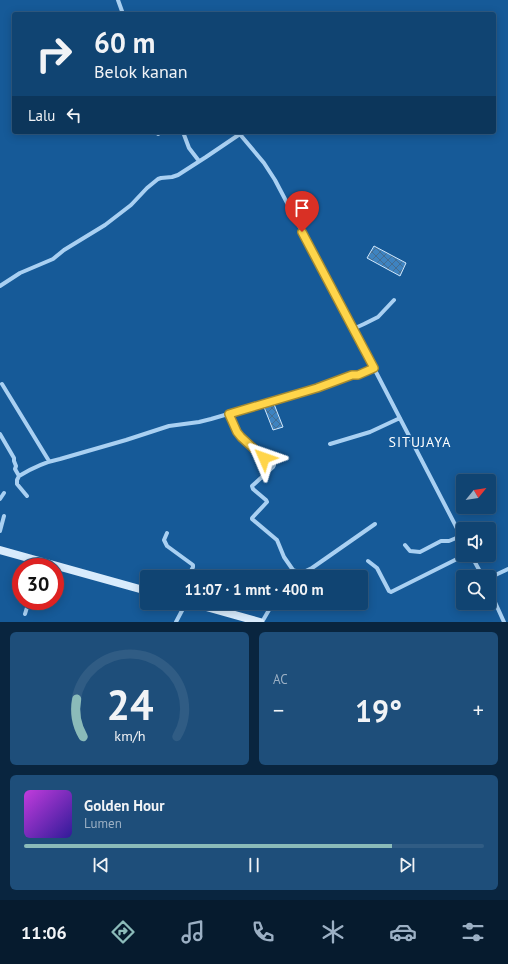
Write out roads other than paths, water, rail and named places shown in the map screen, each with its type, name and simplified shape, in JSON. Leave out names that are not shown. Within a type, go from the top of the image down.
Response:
[{"type":"main road","points":[[0,550],[23,558]]},
{"type":"main road","points":[[64,570],[140,588]]},
{"type":"main road","points":[[217,610],[261,622]]},
{"type":"street","points":[[118,0],[122,12]]},
{"type":"street","points":[[184,134],[189,148],[199,161]]},
{"type":"street","points":[[0,286],[20,273],[53,259],[64,250],[105,225],[131,205],[158,179],[175,176],[238,134]]},
{"type":"street","points":[[240,134],[269,170],[456,526]]},
{"type":"street","points":[[353,329],[378,317],[394,300]]},
{"type":"street","points":[[28,496],[17,484],[19,476],[49,461],[126,440],[169,426],[199,422],[229,414],[317,388],[352,375],[358,375],[374,368]]},
{"type":"street","points":[[2,384],[49,461]]},
{"type":"street","points":[[229,414],[237,432],[241,437],[263,458],[266,457],[274,465],[252,486],[253,489],[267,502],[252,519],[277,540],[284,557],[293,570]]},
{"type":"street","points":[[330,444],[370,432],[400,418]]},
{"type":"street","points":[[0,434],[14,458],[16,466],[15,469],[19,476]]},
{"type":"street","points":[[0,499],[4,493]]},
{"type":"street","points":[[0,531],[4,516]]},
{"type":"street","points":[[308,570],[375,524]]},
{"type":"street","points":[[167,533],[164,540],[167,546],[193,565],[192,570]]},
{"type":"street","points":[[405,546],[410,551],[420,552],[441,541],[456,539]]},
{"type":"street","points":[[368,561],[377,568],[390,592],[456,559]]},
{"type":"street","points":[[496,575],[508,569]]},
{"type":"street","points":[[496,604],[504,622]]},
{"type":"street","points":[[25,614],[26,610]]},
{"type":"street","points":[[176,622],[182,610]]},
{"type":"street","points":[[261,622],[269,610]]},
{"type":"district","name":"SITUJAYA","points":[[420,442]]}]
